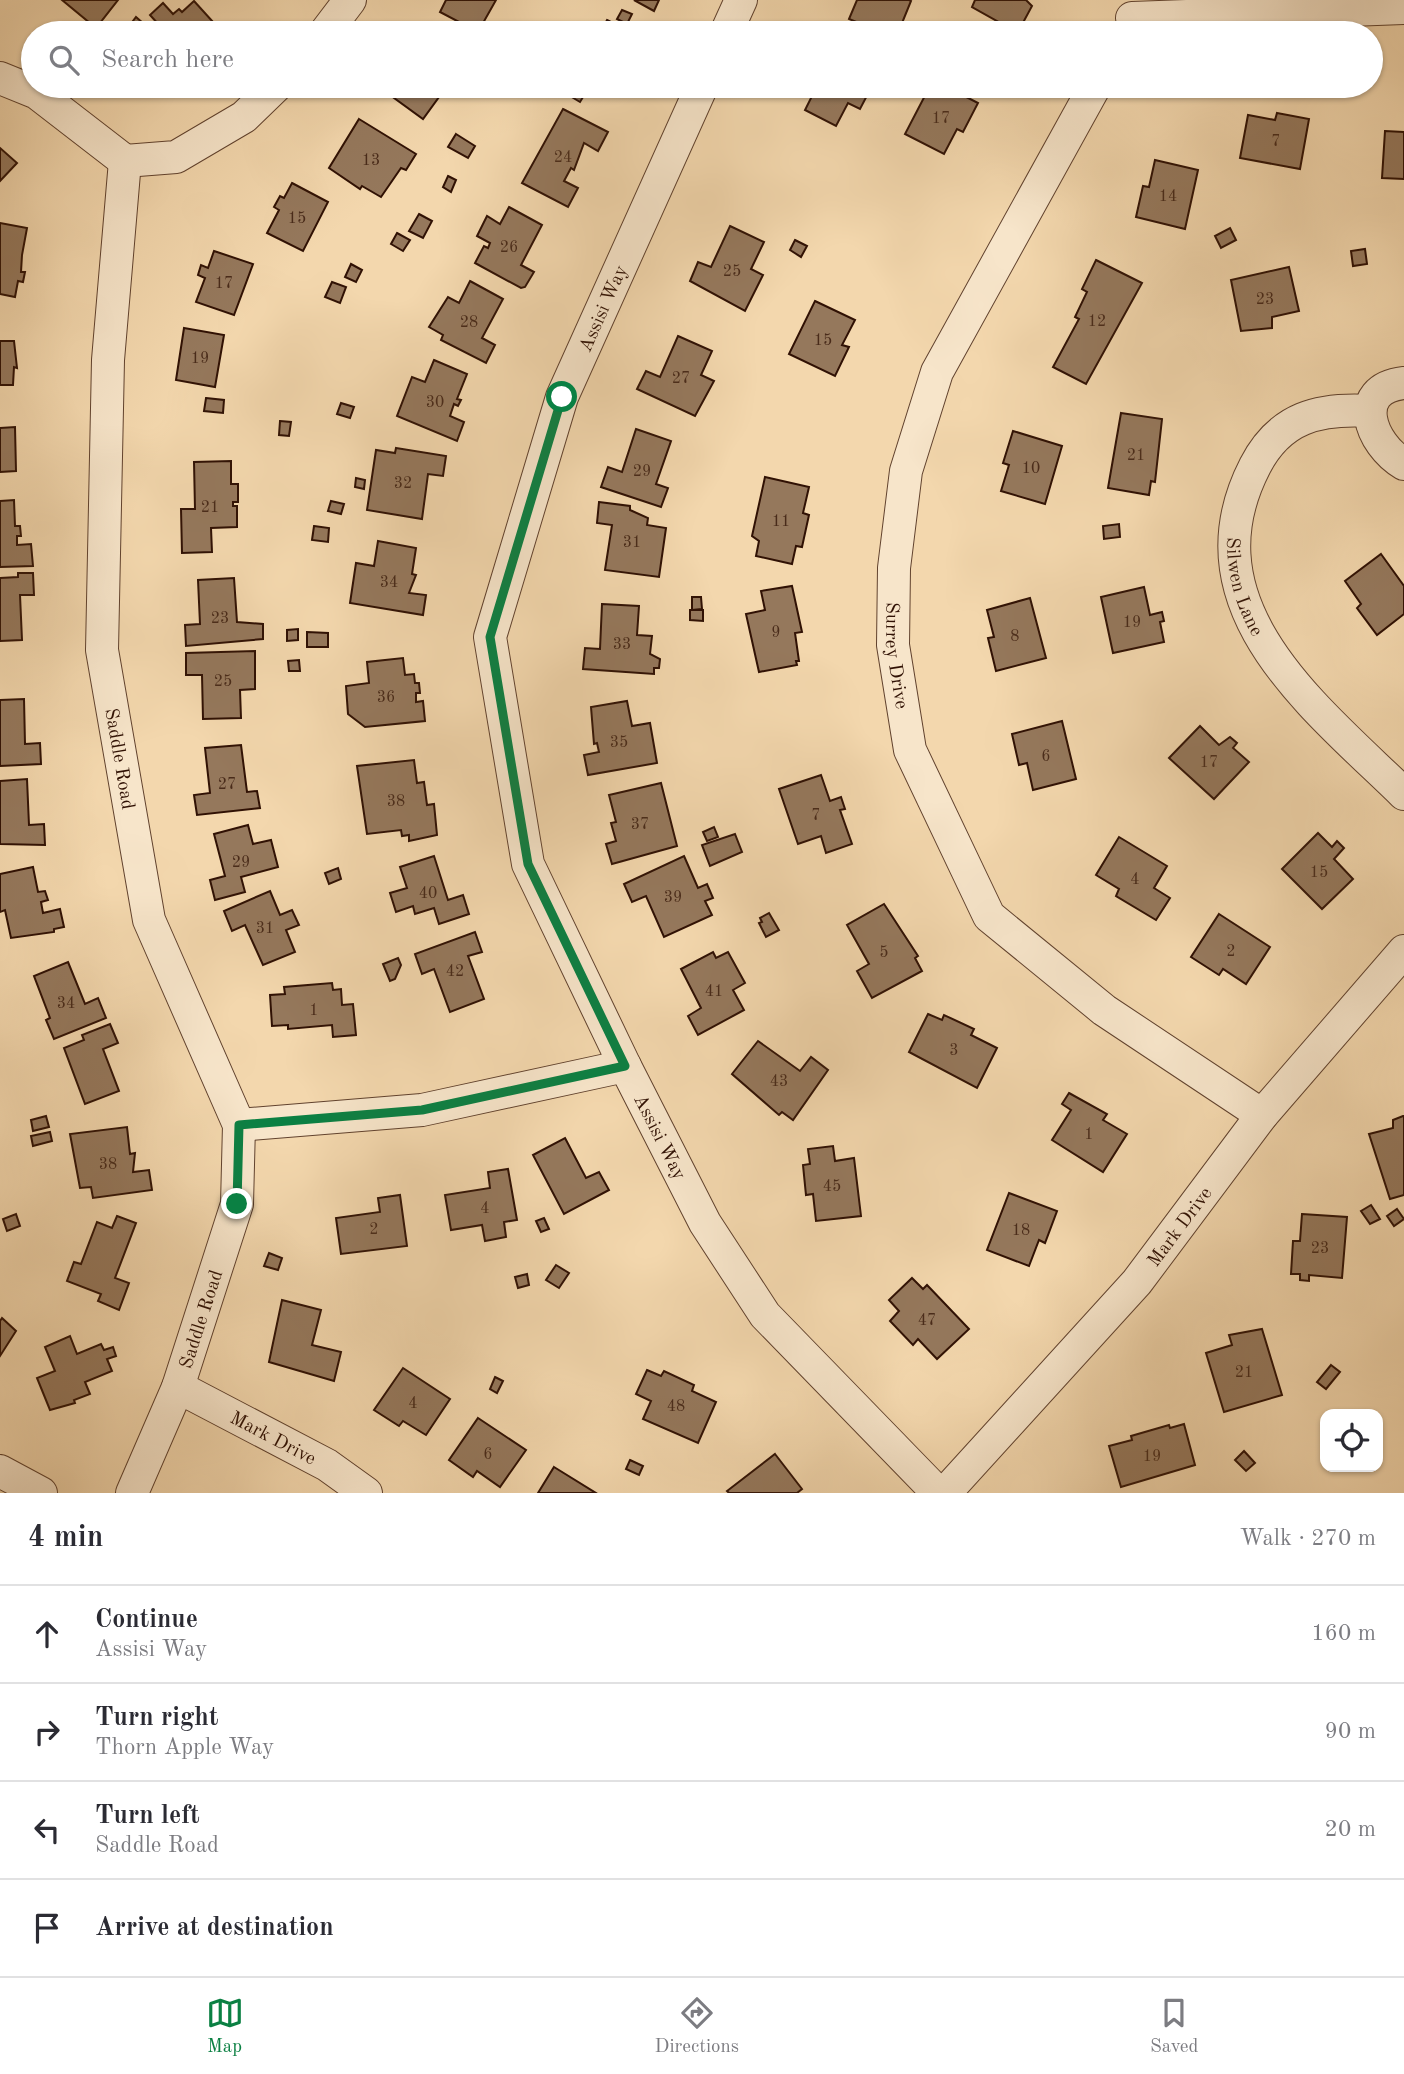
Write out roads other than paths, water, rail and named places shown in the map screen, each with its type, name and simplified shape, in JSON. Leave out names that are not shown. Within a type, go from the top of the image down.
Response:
[{"type":"street","points":[[334,21],[350,0]]},
{"type":"street","points":[[731,21],[741,0]]},
{"type":"street","points":[[1132,17],[1404,8]]},
{"type":"street","points":[[0,78],[21,87]]},
{"type":"street","points":[[43,98],[125,161],[176,157],[244,117],[264,98]]},
{"type":"street","name":"Assisi Way","points":[[697,98],[562,397],[490,637],[528,864],[625,1066],[705,1223],[765,1315],[938,1493]]},
{"type":"street","name":"Surrey Drive","points":[[1088,98],[937,372],[906,471],[894,568],[893,645],[910,750],[989,916],[1104,1010],[1262,1115]]},
{"type":"street","name":"Saddle Road","points":[[125,161],[108,360],[102,650],[149,920],[239,1125],[237,1204],[178,1387],[132,1493]]},
{"type":"street","points":[[1404,383],[1384,390],[1374,400],[1370,411],[1371,426],[1378,440],[1404,464]]},
{"type":"street","name":"Silwen Lane","points":[[1370,411],[1337,409],[1308,415],[1268,442],[1239,499],[1232,546],[1245,605],[1270,655],[1317,708],[1404,794]]},
{"type":"street","name":"Mark Drive","points":[[945,1493],[1137,1282],[1262,1115],[1404,951]]},
{"type":"street","points":[[239,1125],[422,1110],[625,1066]]},
{"type":"street","name":"Mark Drive","points":[[178,1387],[327,1465],[366,1493]]},
{"type":"street","points":[[0,1471],[41,1493]]}]
